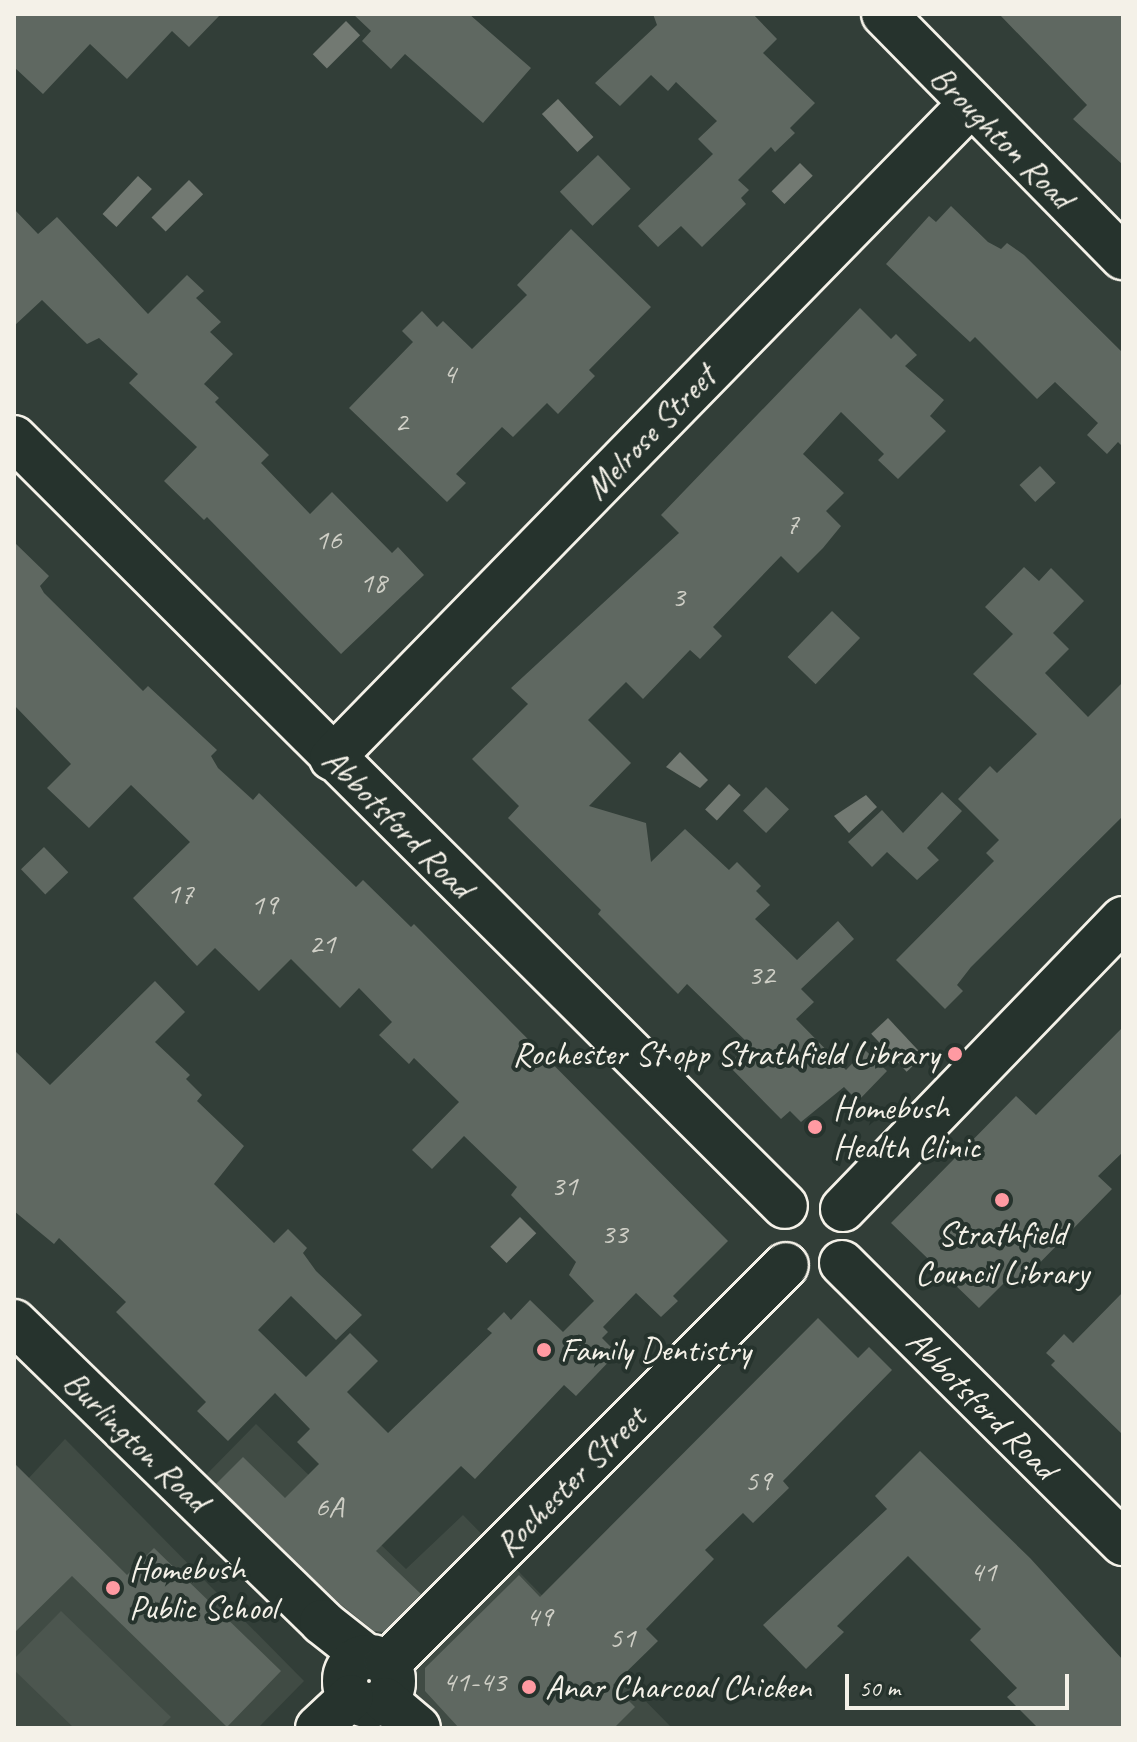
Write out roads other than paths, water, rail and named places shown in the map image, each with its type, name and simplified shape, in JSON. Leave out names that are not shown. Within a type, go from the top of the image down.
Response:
[{"type":"street","name":"Broughton Road","points":[[884,14],[969,106],[1123,257]]},
{"type":"street","name":"Melrose Street","points":[[332,758],[969,106]]},
{"type":"street","name":"Abbotsford Road","points":[[14,438],[785,1206]]},
{"type":"street","points":[[843,1209],[1123,919]]},
{"type":"street","points":[[809,1196],[834,1201],[843,1209],[853,1231],[842,1263],[821,1275],[796,1272],[786,1265],[774,1242],[778,1217],[785,1206],[809,1196]]},
{"type":"street","name":"Abbotsford Road","points":[[842,1263],[1123,1543]]},
{"type":"street","name":"Rochester Street","points":[[318,1728],[372,1679],[786,1265]]},
{"type":"street","name":"Burlington Road","points":[[14,1322],[322,1622],[418,1728]]},
{"type":"place","name":"Rochester St opp Strathfield Library","points":[[955,1054]]},
{"type":"place","name":"Homebush Health Clinic","points":[[815,1127]]},
{"type":"place","name":"Strathfield Council Library","points":[[1002,1200]]},
{"type":"place","name":"Family Dentistry","points":[[544,1350]]},
{"type":"place","name":"Homebush Public School","points":[[113,1588]]},
{"type":"place","name":"Anar Charcoal Chicken","points":[[529,1687]]}]
